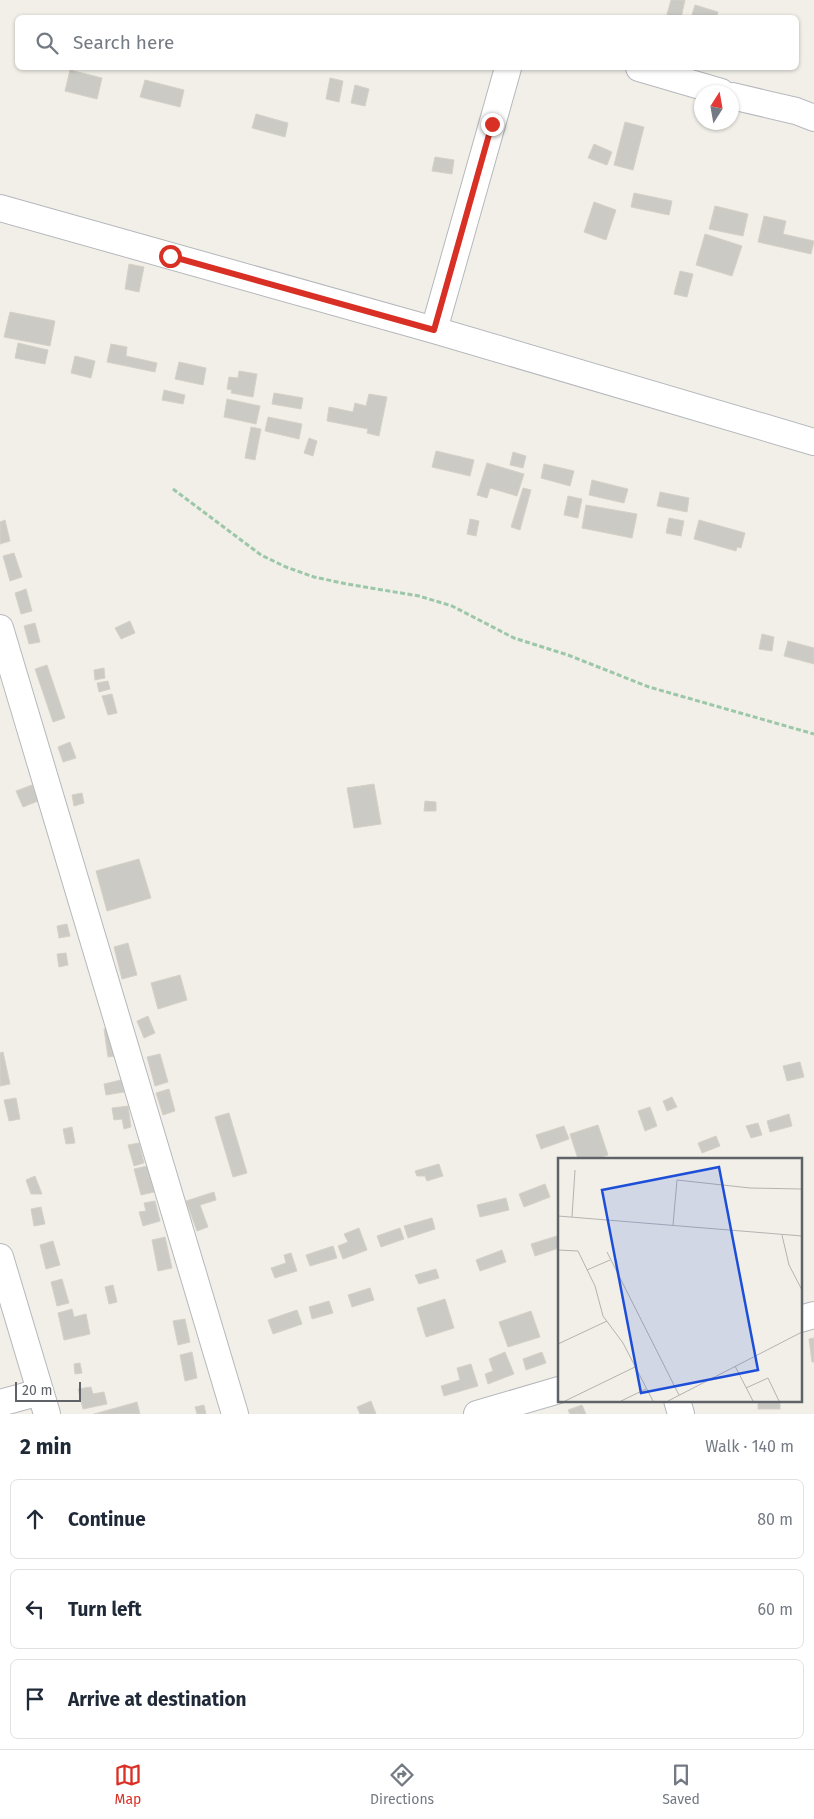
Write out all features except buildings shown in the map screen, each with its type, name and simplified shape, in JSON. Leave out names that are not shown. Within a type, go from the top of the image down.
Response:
[{"type":"street","points":[[434,330],[507,70]]},
{"type":"street","points":[[646,70],[697,85]]},
{"type":"street","points":[[739,98],[796,111],[814,118]]},
{"type":"street","points":[[0,208],[434,330],[814,442]]},
{"type":"street","points":[[0,628],[235,1414]]},
{"type":"street","points":[[0,1257],[44,1403],[0,1403]]},
{"type":"street","points":[[802,1319],[814,1315]]},
{"type":"street","points":[[477,1414],[558,1390]]},
{"type":"path","points":[[173,489],[261,555],[286,567],[314,577],[419,596],[452,606],[514,638],[568,654],[649,687],[814,734]]},
{"type":"route","points":[[170,256],[434,330],[492,124]]}]
